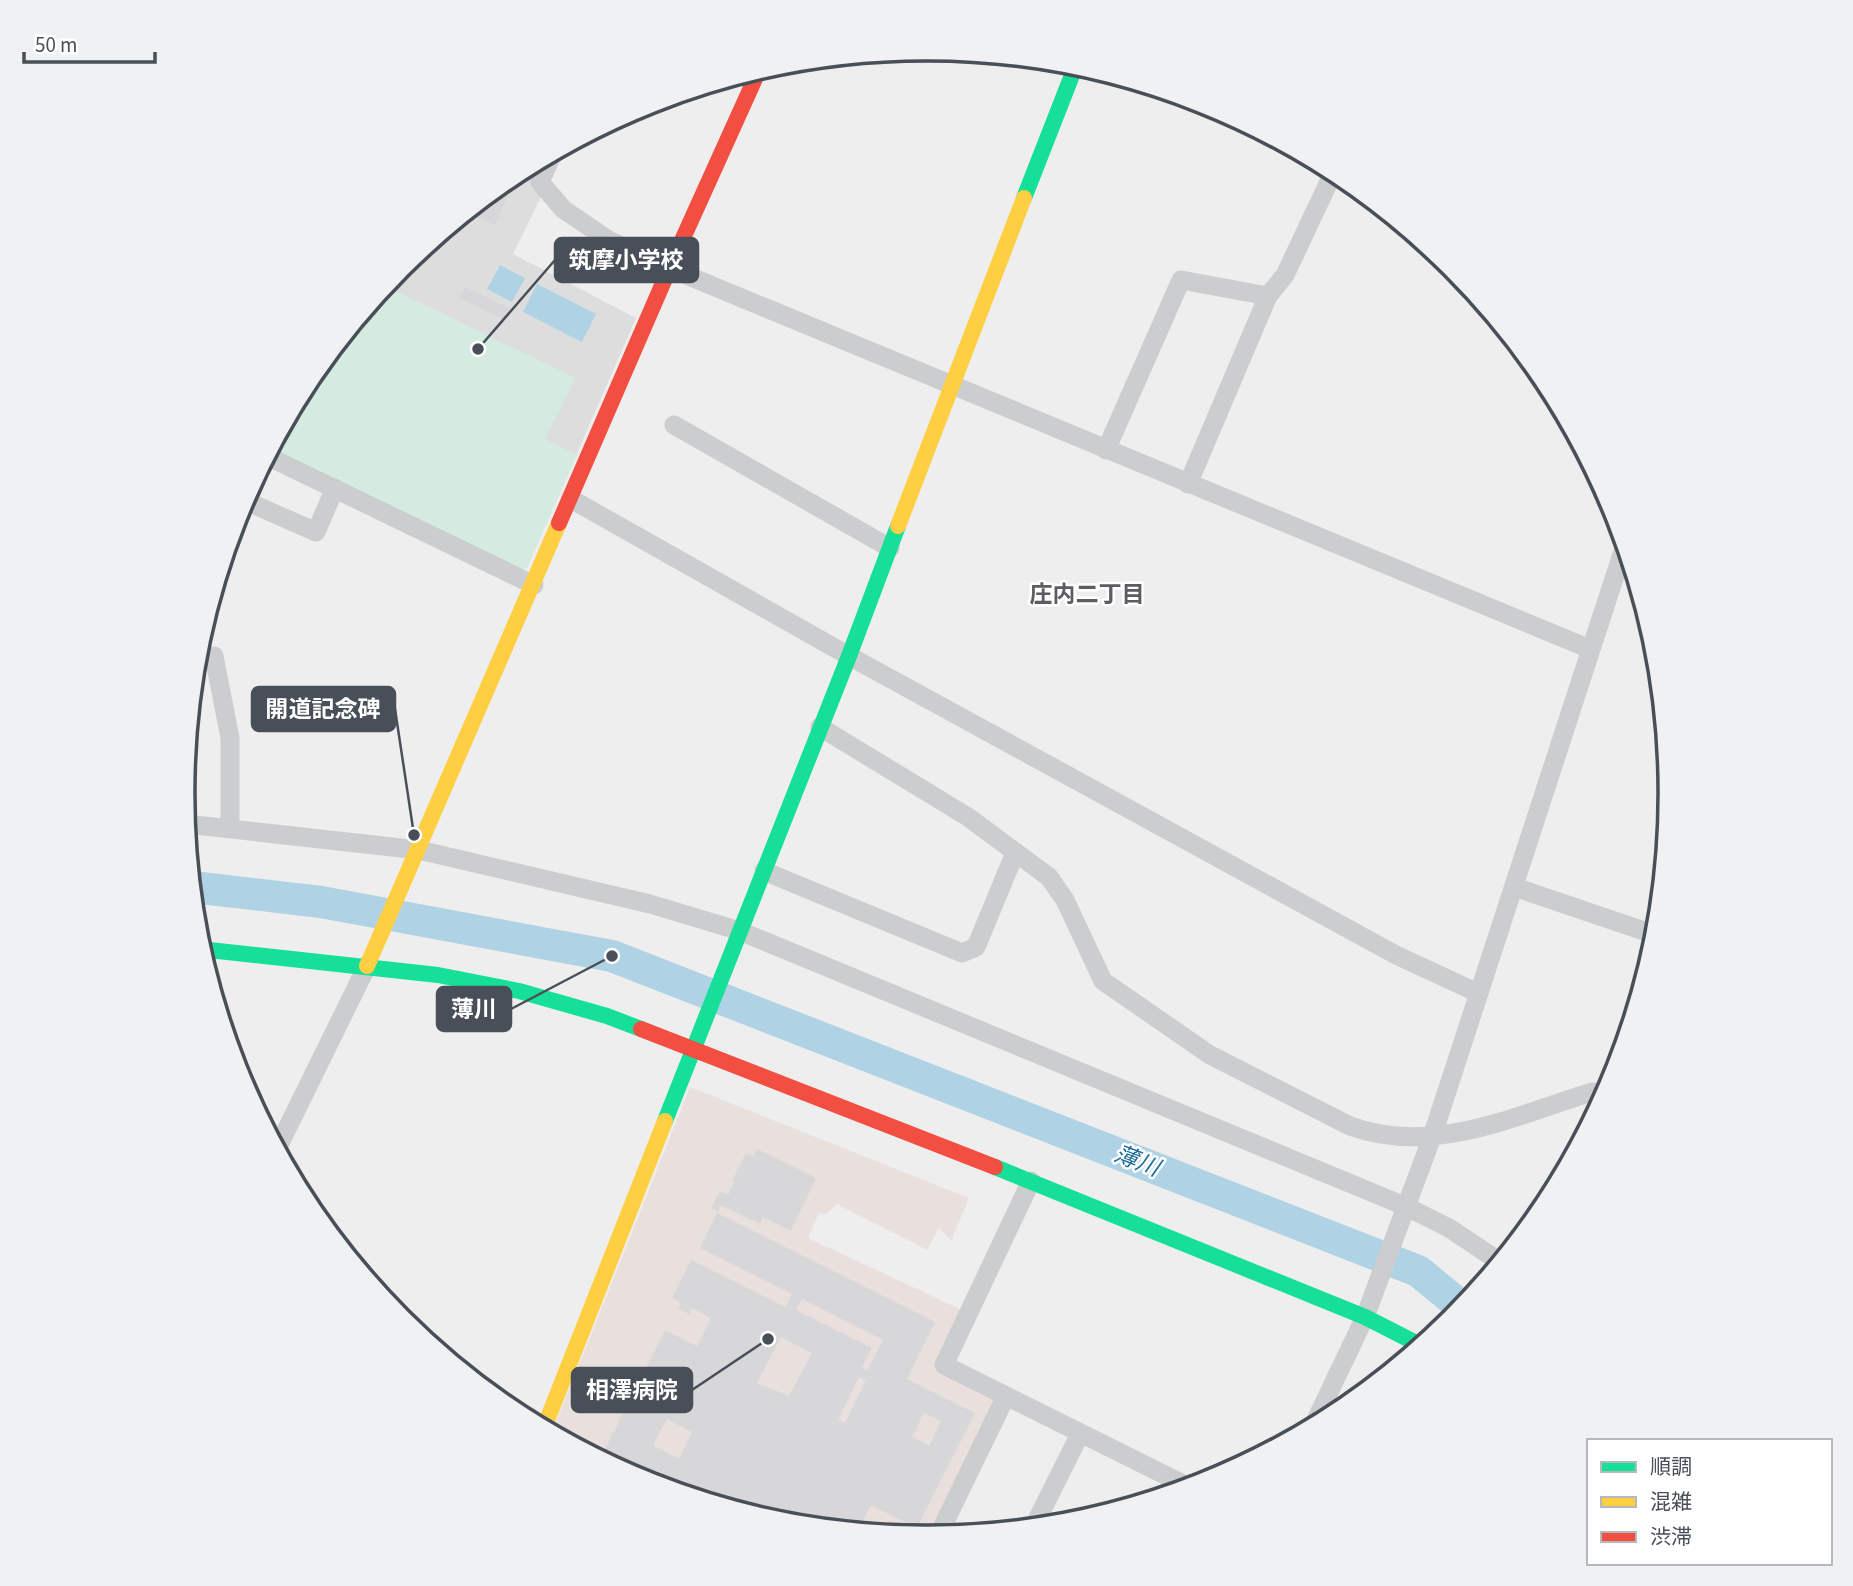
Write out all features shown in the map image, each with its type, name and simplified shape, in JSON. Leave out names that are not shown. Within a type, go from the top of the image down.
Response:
[{"type":"street","points":[[548,1419],[849,656],[951,383],[1072,76]]},
{"type":"street","points":[[282,1139],[370,960],[417,855],[670,267],[754,82]]},
{"type":"street","points":[[546,168],[540,182],[563,209],[610,241],[1106,450],[1590,649]]},
{"type":"street","points":[[1188,484],[1268,296],[1286,275],[1329,182]]},
{"type":"street","points":[[1106,450],[1181,280],[1268,296]]},
{"type":"street","points":[[674,425],[890,548]]},
{"type":"street","points":[[275,460],[534,584]]},
{"type":"street","points":[[253,505],[316,532],[335,488]]},
{"type":"street","points":[[571,499],[849,656],[1396,955],[1478,993]]},
{"type":"street","points":[[1321,1408],[1368,1309],[1432,1137],[1620,561]]},
{"type":"street","points":[[214,656],[230,738],[230,828]]},
{"type":"street","points":[[820,727],[968,817],[1049,877],[1065,900],[1103,981],[1210,1055],[1350,1126],[1371,1134],[1432,1137],[1461,1133],[1594,1092]]},
{"type":"street","points":[[196,825],[417,855],[650,904],[738,936],[1449,1228],[1492,1257]]},
{"type":"street","points":[[764,871],[962,953],[976,947],[1016,853]]},
{"type":"street","points":[[1514,887],[1645,931]]},
{"type":"street","points":[[212,950],[370,960],[519,991],[695,1043],[1031,1181],[1368,1309],[1412,1340]]},
{"type":"street","points":[[1031,1181],[944,1366],[1176,1481]]},
{"type":"street","points":[[944,1524],[1005,1398]]},
{"type":"street","points":[[1039,1515],[1080,1434]]},
{"type":"shaded area","points":[[540,172],[541,197],[513,254],[636,318],[527,568],[317,387],[376,311],[409,276],[481,212]]},
{"type":"shaded area","points":[[690,1087],[969,1198],[951,1241],[939,1228],[927,1250],[837,1204],[826,1214],[819,1213],[808,1238],[962,1310],[934,1368],[997,1399],[935,1525],[831,1518],[737,1500],[646,1469],[555,1423]]},
{"type":"green space","points":[[395,291],[576,378],[545,439],[577,455],[527,568],[520,570],[279,452],[318,386],[346,348]]},
{"type":"water","points":[[500,265],[525,278],[512,302],[487,289]]},
{"type":"water","points":[[537,284],[596,314],[582,342],[523,312]]},
{"type":"building","points":[[506,195],[508,196],[495,225],[476,216]]},
{"type":"building","points":[[465,287],[509,308],[504,319],[460,298]]},
{"type":"building","points":[[757,1149],[816,1178],[791,1231],[763,1217],[760,1224],[721,1205],[718,1212],[711,1208],[720,1191],[728,1195],[746,1153],[753,1156]]},
{"type":"building","points":[[717,1213],[935,1322],[907,1379],[975,1413],[919,1525],[910,1524],[871,1505],[863,1521],[784,1511],[737,1500],[646,1469],[605,1450],[665,1330],[697,1346],[711,1318],[692,1308],[689,1314],[678,1308],[681,1303],[672,1298],[691,1260],[785,1307],[792,1294],[700,1248]],"holes":[[[802,1299],[883,1340],[867,1371],[862,1368],[872,1348],[796,1310]],[[781,1337],[812,1353],[789,1396],[757,1383]],[[859,1377],[866,1380],[845,1423],[838,1420]],[[924,1413],[941,1421],[929,1446],[912,1437]],[[667,1419],[692,1432],[679,1459],[653,1445]]]},
{"type":"waterway","name":"薄川","points":[[201,888],[321,902],[612,956],[1418,1271],[1453,1300]]},
{"type":"traffic: fast","points":[[1024,198],[1072,76]]},
{"type":"traffic: fast","points":[[665,1121],[898,526]]},
{"type":"traffic: fast","points":[[212,950],[438,975],[519,991],[607,1016],[641,1029]]},
{"type":"traffic: fast","points":[[995,1167],[1365,1317],[1411,1341]]},
{"type":"traffic: slow","points":[[898,526],[1024,198]]},
{"type":"traffic: slow","points":[[367,966],[559,523]]},
{"type":"traffic: slow","points":[[548,1419],[665,1121]]},
{"type":"traffic: jam","points":[[559,523],[754,82]]},
{"type":"traffic: jam","points":[[641,1029],[995,1167]]},
{"type":"place","name":"筑摩小学校","points":[[478,349]]},
{"type":"place","name":"開道記念碑","points":[[414,835]]},
{"type":"place","name":"薄川","points":[[612,956]]},
{"type":"place","name":"相澤病院","points":[[768,1339]]},
{"type":"district","name":"庄内二丁目","points":[[1087,594]]}]
